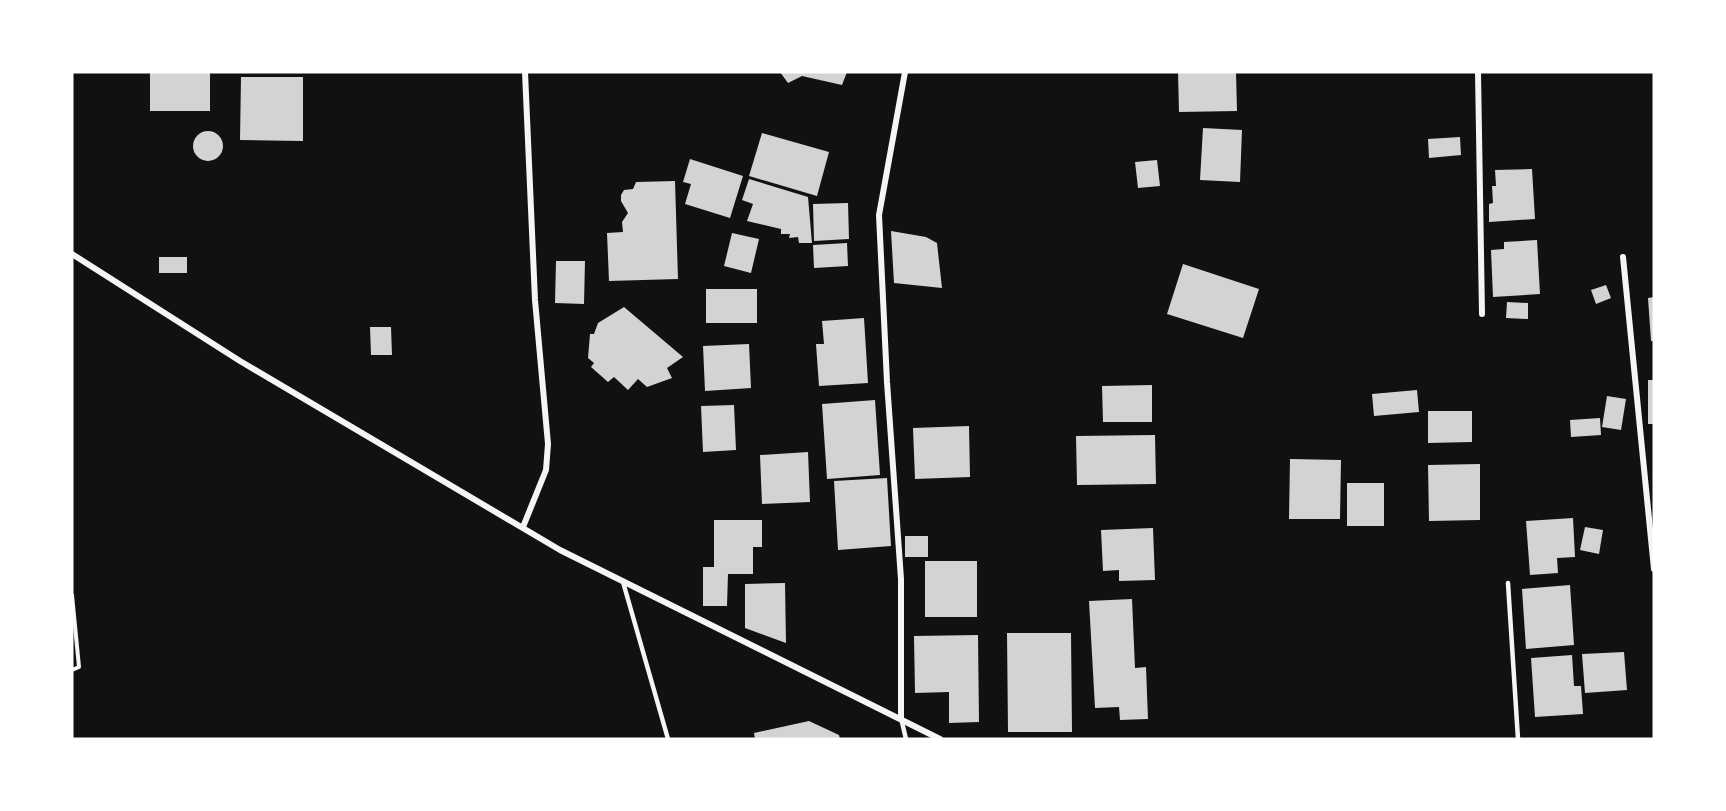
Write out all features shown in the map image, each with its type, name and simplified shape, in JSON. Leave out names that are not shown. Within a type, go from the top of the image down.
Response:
[{"type":"street","points":[[523,527],[546,470],[548,444],[535,300],[525,72]]},
{"type":"street","points":[[901,718],[901,579],[887,382],[879,215],[905,72]]},
{"type":"street","points":[[1478,72],[1482,314]]},
{"type":"street","points":[[72,254],[240,361],[560,550],[940,739]]},
{"type":"street","points":[[1623,257],[1654,569]]},
{"type":"lane","points":[[623,582],[668,739]]},
{"type":"lane","points":[[1508,583],[1518,739]]},
{"type":"lane","points":[[901,718],[906,739]]},
{"type":"path","points":[[72,596],[79,668],[72,670]]},
{"type":"building","points":[[150,72],[210,72],[210,111],[150,111]]},
{"type":"building","points":[[780,72],[847,72],[842,85],[802,76],[788,83]]},
{"type":"building","points":[[1178,72],[1236,72],[1237,111],[1179,112]]},
{"type":"building","points":[[241,77],[303,77],[303,141],[240,140]]},
{"type":"building","points":[[1203,128],[1242,130],[1240,182],[1200,180]]},
{"type":"building","points":[[208,131],[214,132],[222,140],[222,152],[214,160],[208,161],[202,160],[194,152],[193,146],[194,140],[202,132]]},
{"type":"building","points":[[762,133],[829,152],[817,196],[749,176]]},
{"type":"building","points":[[1460,137],[1461,155],[1429,158],[1428,139]]},
{"type":"building","points":[[690,159],[743,176],[730,218],[685,204],[691,184],[683,182]]},
{"type":"building","points":[[1157,160],[1160,186],[1138,188],[1135,162]]},
{"type":"building","points":[[1532,169],[1535,219],[1489,222],[1489,204],[1493,203],[1492,186],[1496,186],[1495,170]]},
{"type":"building","points":[[749,179],[808,197],[812,243],[799,243],[798,237],[789,238],[790,234],[781,234],[781,229],[747,221],[753,204],[742,200]]},
{"type":"building","points":[[675,181],[678,279],[609,281],[607,233],[623,232],[622,222],[628,213],[621,201],[624,190],[633,189],[636,182]]},
{"type":"building","points":[[848,203],[849,239],[814,241],[813,204]]},
{"type":"building","points":[[891,231],[926,237],[937,243],[942,288],[894,283]]},
{"type":"building","points":[[732,233],[759,239],[751,273],[724,266]]},
{"type":"building","points":[[1537,240],[1540,294],[1493,297],[1491,250],[1504,249],[1504,242]]},
{"type":"building","points":[[847,243],[848,266],[814,268],[813,245]]},
{"type":"building","points":[[159,257],[187,257],[187,273],[159,273]]},
{"type":"building","points":[[556,261],[585,261],[584,304],[555,303]]},
{"type":"building","points":[[1183,264],[1259,289],[1243,338],[1167,314]]},
{"type":"building","points":[[1606,285],[1611,298],[1596,304],[1591,290]]},
{"type":"building","points":[[706,289],[757,289],[757,323],[706,323]]},
{"type":"building","points":[[1654,297],[1654,341],[1651,341],[1648,298]]},
{"type":"building","points":[[1507,302],[1528,303],[1528,319],[1506,318]]},
{"type":"building","points":[[624,307],[683,357],[667,368],[672,378],[647,387],[638,379],[628,390],[614,377],[608,382],[591,367],[594,363],[588,358],[590,334],[594,334],[598,323]]},
{"type":"building","points":[[864,318],[868,383],[819,386],[816,344],[824,344],[822,321]]},
{"type":"building","points":[[370,327],[391,327],[392,355],[371,355]]},
{"type":"building","points":[[749,344],[751,388],[705,391],[703,346]]},
{"type":"building","points":[[1648,380],[1654,380],[1654,424],[1648,424]]},
{"type":"building","points":[[1152,385],[1152,422],[1103,422],[1102,386]]},
{"type":"building","points":[[1417,390],[1419,412],[1374,416],[1372,394]]},
{"type":"building","points":[[1607,396],[1626,399],[1621,430],[1602,427]]},
{"type":"building","points":[[875,400],[880,475],[827,479],[822,404]]},
{"type":"building","points":[[734,405],[736,450],[703,452],[701,406]]},
{"type":"building","points":[[1428,411],[1472,411],[1472,442],[1428,443]]},
{"type":"building","points":[[1600,418],[1601,435],[1571,437],[1570,420]]},
{"type":"building","points":[[969,426],[970,477],[915,479],[913,428]]},
{"type":"building","points":[[1155,435],[1156,484],[1077,485],[1076,436]]},
{"type":"building","points":[[808,452],[810,502],[762,504],[760,455]]},
{"type":"building","points":[[1290,459],[1341,460],[1340,519],[1289,519]]},
{"type":"building","points":[[1480,464],[1480,520],[1429,521],[1428,465]]},
{"type":"building","points":[[887,478],[891,546],[838,550],[834,481]]},
{"type":"building","points":[[1347,483],[1384,483],[1384,526],[1347,526]]},
{"type":"building","points":[[1573,518],[1575,557],[1557,558],[1558,573],[1530,575],[1526,521]]},
{"type":"building","points":[[714,520],[762,520],[762,547],[753,547],[753,574],[728,574],[727,606],[703,606],[703,567],[714,567]]},
{"type":"building","points":[[1585,527],[1603,530],[1599,554],[1580,550]]},
{"type":"building","points":[[1153,528],[1155,580],[1119,581],[1119,570],[1103,571],[1101,530]]},
{"type":"building","points":[[905,536],[928,536],[928,557],[905,557]]},
{"type":"building","points":[[925,561],[977,561],[977,617],[925,617]]},
{"type":"building","points":[[785,583],[786,643],[745,628],[745,584]]},
{"type":"building","points":[[1570,585],[1574,645],[1526,649],[1522,589]]},
{"type":"building","points":[[1132,599],[1135,668],[1146,667],[1148,719],[1120,720],[1119,707],[1095,708],[1089,601]]},
{"type":"building","points":[[1007,633],[1071,633],[1072,732],[1008,732]]},
{"type":"building","points":[[978,635],[979,722],[949,723],[949,692],[915,693],[914,636]]},
{"type":"building","points":[[1624,652],[1627,690],[1585,693],[1582,654]]},
{"type":"building","points":[[1572,655],[1574,686],[1581,686],[1583,714],[1535,717],[1531,658]]},
{"type":"building","points":[[809,721],[839,735],[840,739],[755,739],[754,733]]}]
